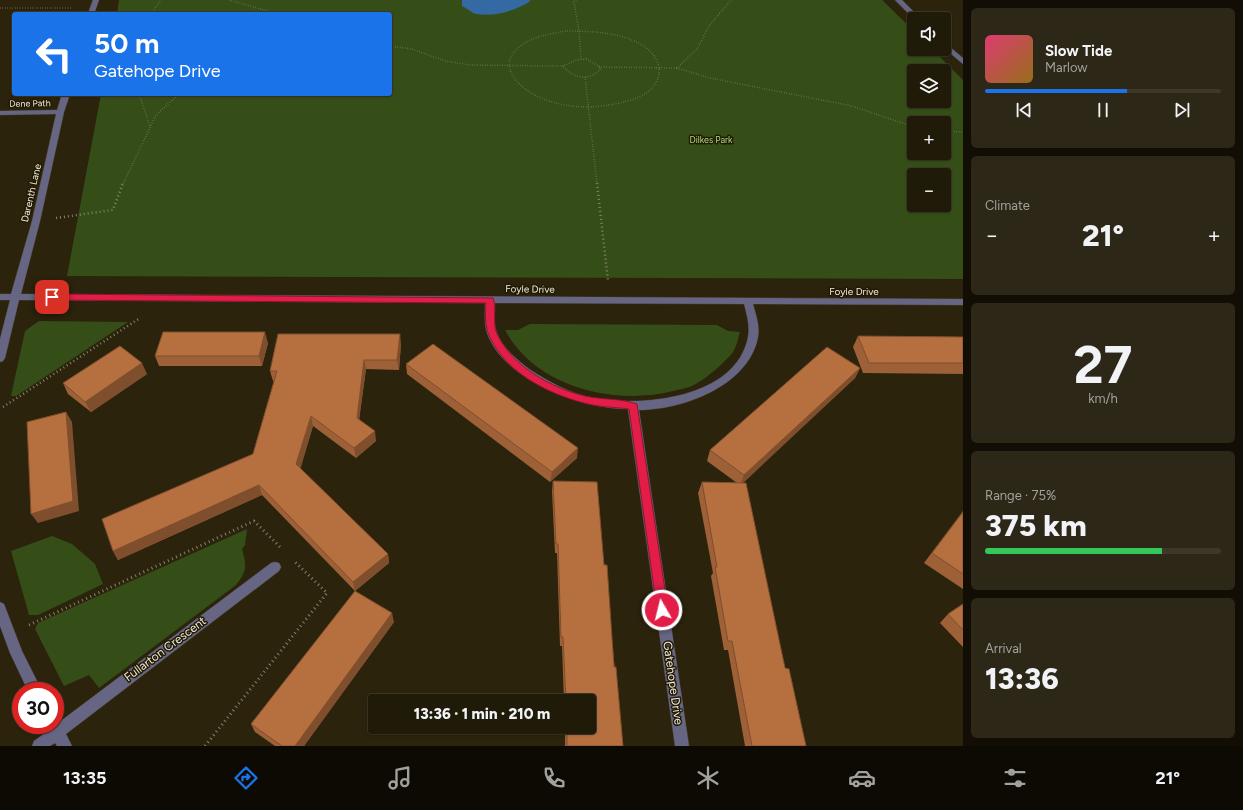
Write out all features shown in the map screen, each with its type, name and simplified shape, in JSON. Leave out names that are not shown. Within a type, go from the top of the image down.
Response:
[{"type":"street","points":[[92,12],[96,0]]},
{"type":"street","points":[[898,0],[911,12]]},
{"type":"street","points":[[951,51],[963,62]]},
{"type":"street","name":"Darenth Lane","points":[[16,296],[36,221],[60,112],[65,96]]},
{"type":"street","name":"Dene Path","points":[[0,112],[60,112]]},
{"type":"street","points":[[0,358],[16,296]]},
{"type":"street","name":"Foyle Drive","points":[[0,297],[963,302]]},
{"type":"street","points":[[490,300],[492,332],[499,347],[532,377],[551,388],[584,400],[633,406],[663,404],[690,397],[713,387],[731,374],[747,356],[754,336],[752,315],[748,301]]},
{"type":"street","name":"Gatehope Drive","points":[[633,406],[682,746]]},
{"type":"street","name":"Fullarton Crescent","points":[[64,722],[275,566]]},
{"type":"street","points":[[0,608],[16,653],[30,682]]},
{"type":"street","name":"Fullarton Crescent","points":[[38,746],[49,734]]},
{"type":"street","points":[[57,734],[65,746]]},
{"type":"path","points":[[152,12],[161,0]]},
{"type":"path","points":[[229,0],[271,12]]},
{"type":"path","points":[[570,0],[575,1],[581,59]]},
{"type":"path","points":[[677,68],[697,49],[709,26],[731,0]]},
{"type":"path","points":[[0,8],[72,8]]},
{"type":"path","points":[[579,31],[609,34],[635,42],[653,56],[659,68],[658,79],[653,87],[645,93],[621,103],[589,107],[556,103],[529,92],[512,78],[508,66],[512,54],[518,47],[551,33],[579,31]]},
{"type":"path","points":[[392,46],[412,48],[445,61],[470,65],[563,66],[571,60],[581,59],[592,61],[599,67],[677,68],[710,78],[852,106],[907,125]]},
{"type":"path","points":[[563,66],[569,73],[585,77],[598,72],[599,67]]},
{"type":"path","points":[[585,77],[611,301]]},
{"type":"path","points":[[140,96],[150,126]]},
{"type":"path","points":[[36,221],[113,210],[124,181],[156,115],[177,96]]},
{"type":"path","points":[[951,131],[963,132]]},
{"type":"path","points":[[3,407],[140,318]]},
{"type":"green space","name":"Dilkes Park","points":[[119,0],[882,0],[907,24],[907,56],[939,56],[947,64],[907,64],[907,108],[951,108],[951,68],[963,80],[963,279],[67,276],[101,96],[392,96],[392,12],[117,12]]},
{"type":"green space","points":[[39,321],[128,322],[16,396],[11,396],[25,331]]},
{"type":"green space","points":[[530,324],[717,325],[728,331],[740,332],[736,347],[731,355],[713,372],[694,385],[687,388],[650,395],[626,396],[578,388],[556,378],[536,366],[518,350],[505,330],[518,330]]},
{"type":"green space","points":[[247,529],[245,545],[242,549],[245,560],[245,568],[236,585],[99,688],[89,675],[64,686],[64,682],[62,682],[35,629],[38,623]]},
{"type":"green space","points":[[52,536],[72,544],[95,564],[103,584],[38,615],[29,615],[11,551]]},
{"type":"water","points":[[462,0],[530,0],[529,2],[510,11],[483,15],[476,14],[462,6]]},
{"type":"building","points":[[163,332],[265,332],[259,356],[155,356]]},
{"type":"building","points":[[278,334],[400,334],[397,360],[364,360],[357,418],[375,431],[354,448],[311,416],[296,464],[388,554],[353,582],[259,485],[113,551],[102,519],[253,454],[277,371],[270,371]]},
{"type":"building","points":[[858,336],[963,337],[963,363],[869,363]]},
{"type":"building","points":[[433,344],[578,448],[552,472],[406,364]]},
{"type":"building","points":[[120,346],[142,363],[85,402],[63,383]]},
{"type":"building","points":[[827,347],[860,368],[744,475],[710,450]]},
{"type":"building","points":[[66,412],[73,501],[31,514],[27,422]]},
{"type":"building","points":[[553,481],[597,482],[604,565],[607,565],[614,667],[616,667],[623,746],[567,746],[567,734],[596,734],[596,694],[566,694],[563,637],[561,637],[558,544],[556,544]]},
{"type":"building","points":[[702,482],[746,483],[785,668],[789,669],[806,746],[752,746],[732,641],[728,641]]},
{"type":"building","points":[[963,512],[963,574],[932,553]]},
{"type":"building","points":[[355,591],[392,613],[295,746],[282,746],[251,724]]},
{"type":"building","points":[[963,604],[963,630],[948,614]]},
{"type":"route","points":[[52,297],[490,300],[492,332],[499,347],[532,377],[551,388],[584,400],[633,406],[662,610]]}]
